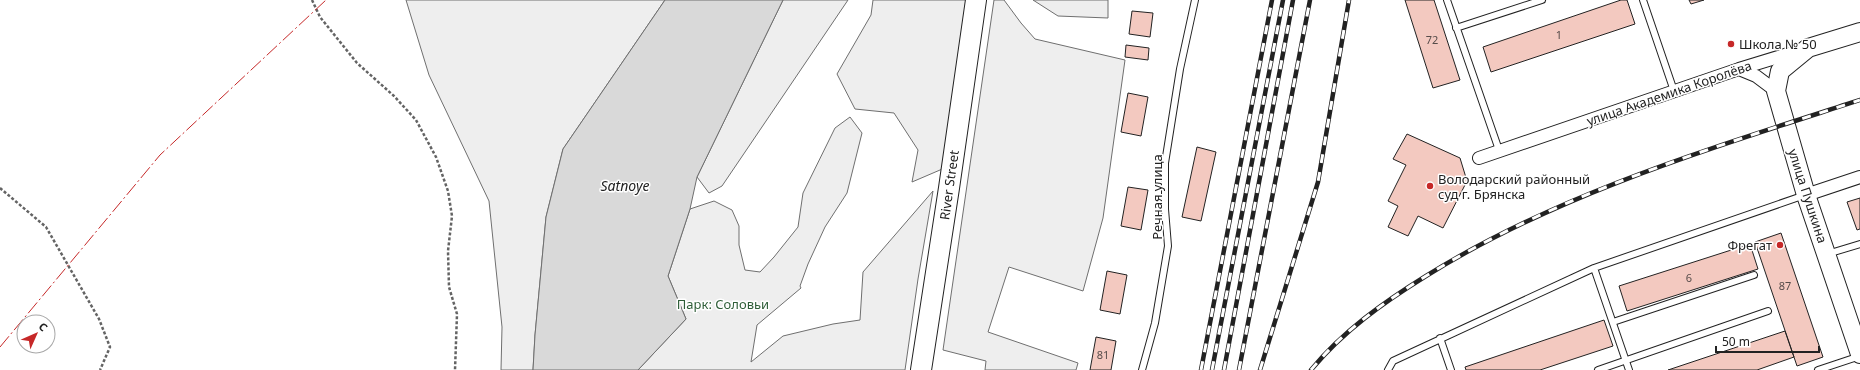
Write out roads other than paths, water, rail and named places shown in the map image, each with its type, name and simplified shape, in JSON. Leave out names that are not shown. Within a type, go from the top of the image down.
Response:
[{"type":"main road","name":"River Street","points":[[920,370],[949,188],[976,0]]},
{"type":"main road","name":"улица Академика Королёва","points":[[1808,48],[1860,32]]},
{"type":"main road","name":"улица Пушкина","points":[[1808,48],[1780,71],[1776,90],[1806,195],[1828,254],[1860,355]]},
{"type":"street","name":"улица Академика Королёва","points":[[1479,158],[1739,69],[1808,48]]},
{"type":"street","points":[[1739,69],[1756,76],[1776,90]]},
{"type":"street","points":[[1806,195],[1860,177]]},
{"type":"lane","name":"Речная улица","points":[[1142,370],[1155,323],[1168,246],[1165,209],[1165,164],[1180,69],[1195,0]]},
{"type":"lane","points":[[1447,0],[1499,150]]},
{"type":"lane","points":[[1456,28],[1542,0]]},
{"type":"lane","points":[[1643,0],[1674,91]]},
{"type":"lane","points":[[1388,370],[1393,362],[1440,338],[1594,268],[1806,195]]},
{"type":"lane","points":[[1828,254],[1860,244]]},
{"type":"lane","points":[[1594,268],[1629,370]]},
{"type":"lane","points":[[1613,322],[1754,274]]},
{"type":"lane","points":[[1598,370],[1768,312]]},
{"type":"lane","points":[[1440,338],[1451,370]]},
{"type":"lane","points":[[1818,370],[1860,355]]},
{"type":"water","name":"Satnoye","points":[[665,0],[783,0],[697,177],[690,209],[668,276],[686,319],[638,370],[533,370],[546,217],[563,149]]},
{"type":"railway","points":[[1201,370],[1272,0]]},
{"type":"railway","points":[[1212,370],[1283,0]]},
{"type":"railway","points":[[1224,370],[1293,0]]},
{"type":"railway","points":[[1239,370],[1310,0]]},
{"type":"railway","points":[[1260,370],[1318,182],[1349,0]]},
{"type":"railway","points":[[1311,370],[1350,330],[1395,296],[1426,276],[1477,247],[1529,220],[1583,196],[1637,175],[1748,136],[1860,100]]},
{"type":"place","name":"Школа № 50","points":[[1731,44]]},
{"type":"place","name":"Володарский районный суд г. Брянска","points":[[1430,186]]},
{"type":"place","name":"Фрегат","points":[[1780,245]]},
{"type":"park label","name":"Парк: Соловьи","points":[[723,304]]}]
